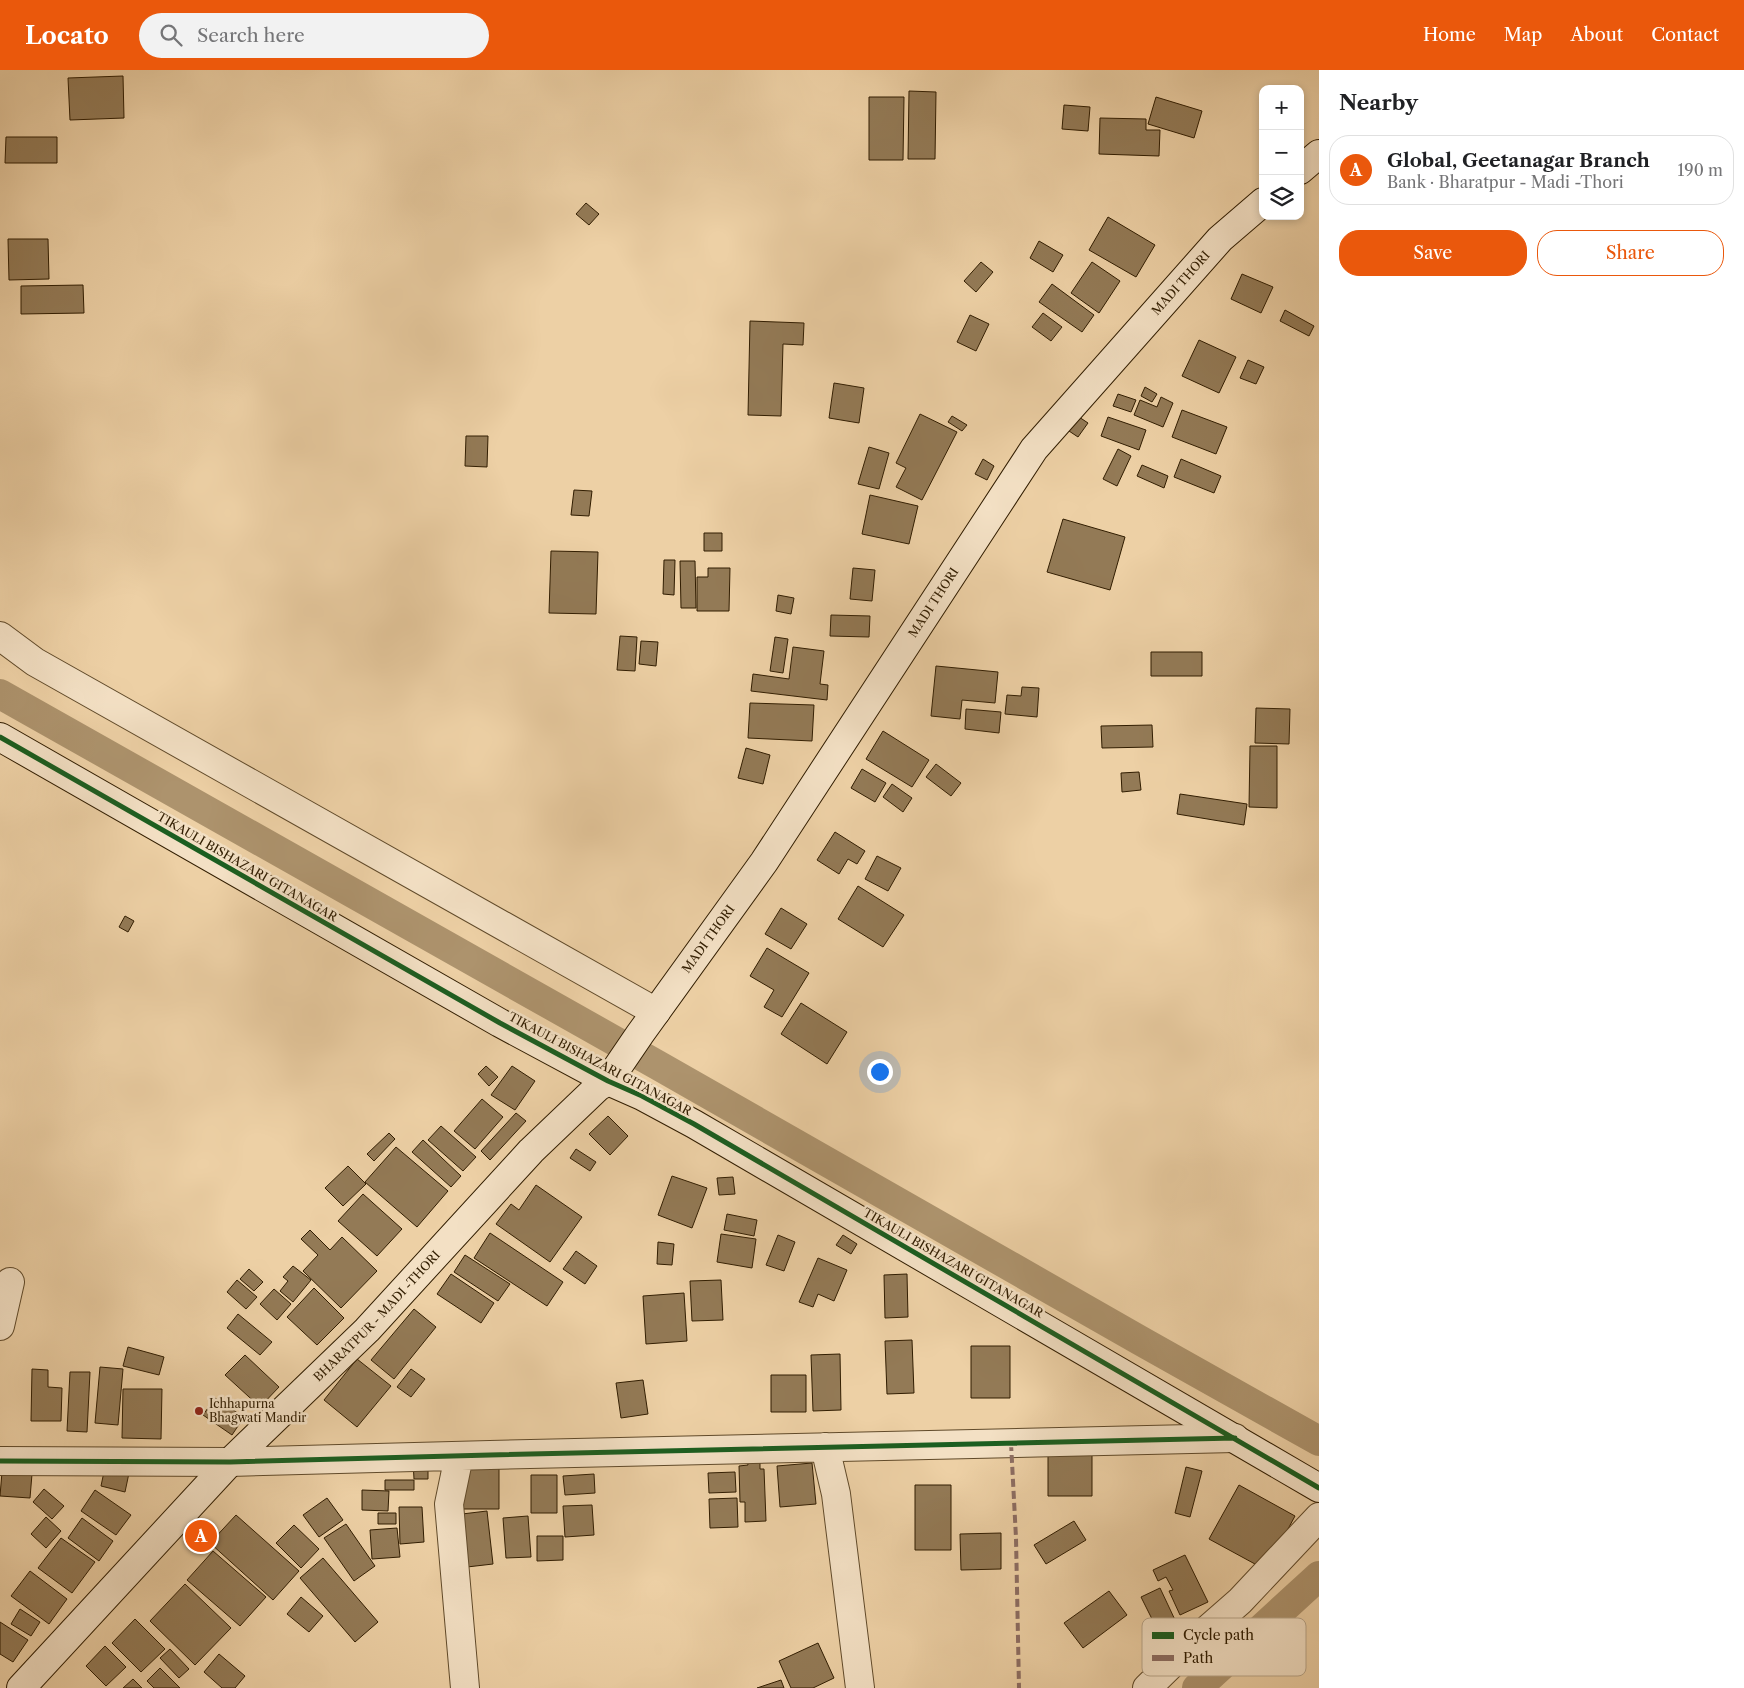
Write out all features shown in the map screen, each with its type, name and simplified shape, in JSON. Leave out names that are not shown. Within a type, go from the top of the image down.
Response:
[{"type":"street","points":[[1304,167],[1319,154]]},
{"type":"street","name":"MADI THORI","points":[[640,1034],[764,862],[1034,449],[1220,238],[1259,205]]},
{"type":"street","points":[[0,636],[35,662],[656,1012]]},
{"type":"street","name":"TIKAULI BISHAZARI GITANAGAR","points":[[0,737],[492,1018],[694,1124],[1319,1488]]},
{"type":"street","name":"BHARATPUR - MADI -THORI","points":[[21,1688],[230,1462],[366,1330],[531,1151],[598,1087],[610,1079],[640,1034]]},
{"type":"street","points":[[0,1326],[10,1282]]},
{"type":"street","points":[[0,1461],[230,1462],[1235,1438]]},
{"type":"street","points":[[825,1447],[836,1494],[860,1688]]},
{"type":"street","points":[[459,1456],[449,1504],[465,1688]]},
{"type":"street","points":[[1221,1618],[1240,1601],[1319,1516]]},
{"type":"street","points":[[1147,1688],[1159,1676]]},
{"type":"building","points":[[123,76],[124,118],[70,120],[68,78]]},
{"type":"building","points":[[909,91],[936,92],[935,159],[908,159]]},
{"type":"building","points":[[869,97],[904,97],[903,160],[869,160]]},
{"type":"building","points":[[1156,97],[1202,111],[1194,138],[1148,124]]},
{"type":"building","points":[[1064,105],[1090,107],[1088,131],[1062,129]]},
{"type":"building","points":[[1100,118],[1146,119],[1146,130],[1160,130],[1159,156],[1099,154]]},
{"type":"building","points":[[6,137],[57,137],[57,163],[5,163]]},
{"type":"building","points":[[586,203],[599,214],[589,225],[576,214]]},
{"type":"building","points":[[1108,217],[1155,245],[1136,277],[1089,250]]},
{"type":"building","points":[[8,239],[48,239],[49,279],[9,280]]},
{"type":"building","points":[[1039,241],[1063,255],[1053,272],[1030,258]]},
{"type":"building","points":[[981,262],[993,272],[976,292],[964,281]]},
{"type":"building","points":[[1092,262],[1120,281],[1099,313],[1071,293]]},
{"type":"building","points":[[1242,274],[1273,287],[1261,313],[1231,299]]},
{"type":"building","points":[[1052,284],[1094,315],[1082,332],[1039,302]]},
{"type":"building","points":[[83,285],[84,313],[21,314],[21,286]]},
{"type":"building","points":[[1285,310],[1314,326],[1309,336],[1280,321]]},
{"type":"building","points":[[1043,313],[1062,327],[1051,341],[1032,327]]},
{"type":"building","points":[[970,315],[989,324],[976,351],[957,342]]},
{"type":"building","points":[[750,321],[804,323],[803,345],[783,344],[781,416],[748,415]]},
{"type":"building","points":[[1199,340],[1236,357],[1219,393],[1182,376]]},
{"type":"building","points":[[1248,360],[1264,367],[1256,384],[1240,378]]},
{"type":"building","points":[[834,383],[864,388],[859,423],[829,418]]},
{"type":"building","points":[[1145,387],[1157,394],[1152,402],[1141,396]]},
{"type":"building","points":[[1118,394],[1136,400],[1131,412],[1113,406]]},
{"type":"building","points":[[1161,397],[1173,403],[1163,427],[1134,415],[1140,400],[1157,407]]},
{"type":"building","points":[[1182,410],[1227,427],[1216,454],[1172,437]]},
{"type":"building","points":[[920,414],[957,432],[922,500],[896,487],[906,468],[896,463]]},
{"type":"building","points":[[1076,415],[1088,423],[1078,437],[1066,429]]},
{"type":"building","points":[[952,416],[967,425],[962,431],[948,422]]},
{"type":"building","points":[[1108,417],[1146,430],[1139,450],[1101,436]]},
{"type":"building","points":[[466,436],[488,436],[487,467],[465,466]]},
{"type":"building","points":[[869,447],[889,453],[879,489],[858,484]]},
{"type":"building","points":[[1118,449],[1131,456],[1117,486],[1103,479]]},
{"type":"building","points":[[983,459],[994,466],[987,480],[975,474]]},
{"type":"building","points":[[1181,459],[1221,476],[1214,493],[1174,477]]},
{"type":"building","points":[[1142,465],[1168,476],[1164,488],[1137,476]]},
{"type":"building","points":[[574,490],[592,491],[589,516],[571,515]]},
{"type":"building","points":[[870,495],[918,506],[909,544],[862,534]]},
{"type":"building","points":[[1063,519],[1125,537],[1110,590],[1047,572]]},
{"type":"building","points":[[704,533],[722,533],[722,551],[704,551]]},
{"type":"building","points":[[551,551],[598,552],[596,614],[549,613]]},
{"type":"building","points":[[664,560],[675,560],[674,595],[663,594]]},
{"type":"building","points":[[680,561],[695,561],[696,608],[681,608]]},
{"type":"building","points":[[708,568],[730,568],[729,611],[697,611],[697,577],[708,577]]},
{"type":"building","points":[[853,568],[875,570],[872,601],[850,599]]},
{"type":"building","points":[[778,595],[794,598],[791,614],[776,611]]},
{"type":"building","points":[[831,615],[870,616],[869,637],[830,636]]},
{"type":"building","points":[[620,636],[637,637],[635,671],[617,670]]},
{"type":"building","points":[[775,637],[788,639],[783,673],[770,671]]},
{"type":"building","points":[[641,641],[658,642],[656,666],[639,664]]},
{"type":"building","points":[[793,647],[824,651],[820,684],[828,685],[827,700],[751,691],[753,674],[789,679]]},
{"type":"building","points":[[1151,652],[1202,652],[1202,676],[1151,676]]},
{"type":"building","points":[[936,666],[998,672],[995,703],[962,700],[960,719],[931,716]]},
{"type":"building","points":[[1022,687],[1039,688],[1037,717],[1005,714],[1007,695],[1021,696]]},
{"type":"building","points":[[750,703],[814,705],[812,741],[748,738]]},
{"type":"building","points":[[1256,708],[1290,709],[1289,744],[1255,743]]},
{"type":"building","points":[[966,709],[1001,712],[999,733],[965,729]]},
{"type":"building","points":[[1152,725],[1153,747],[1102,748],[1101,726]]},
{"type":"building","points":[[883,731],[929,760],[912,787],[866,759]]},
{"type":"building","points":[[1250,746],[1277,746],[1277,808],[1249,807]]},
{"type":"building","points":[[746,748],[770,755],[763,784],[738,778]]},
{"type":"building","points":[[936,764],[961,783],[951,796],[926,777]]},
{"type":"building","points":[[862,769],[886,783],[875,802],[851,788]]},
{"type":"building","points":[[1139,772],[1141,790],[1122,792],[1121,773]]},
{"type":"building","points":[[892,784],[912,798],[903,812],[883,797]]},
{"type":"building","points":[[1180,794],[1247,804],[1244,825],[1177,814]]},
{"type":"building","points":[[835,832],[865,851],[857,864],[848,859],[839,874],[817,860]]},
{"type":"building","points":[[877,856],[901,868],[888,891],[865,879]]},
{"type":"building","points":[[858,886],[904,915],[883,947],[838,919]]},
{"type":"building","points":[[781,908],[807,924],[791,949],[765,934]]},
{"type":"building","points":[[125,916],[134,921],[128,932],[119,927]]},
{"type":"building","points":[[767,948],[809,973],[782,1017],[764,1007],[774,990],[750,976]]},
{"type":"building","points":[[801,1003],[847,1032],[827,1064],[781,1034]]},
{"type":"building","points":[[486,1066],[498,1077],[489,1086],[478,1074]]},
{"type":"building","points":[[512,1066],[535,1081],[515,1110],[491,1095]]},
{"type":"building","points":[[482,1099],[503,1117],[475,1149],[454,1131]]},
{"type":"building","points":[[516,1113],[526,1121],[490,1160],[481,1151]]},
{"type":"building","points":[[608,1116],[628,1136],[610,1155],[589,1134]]},
{"type":"building","points":[[441,1126],[476,1157],[463,1171],[428,1140]]},
{"type":"building","points":[[389,1133],[395,1139],[374,1161],[367,1154]]},
{"type":"building","points":[[423,1140],[461,1176],[451,1187],[412,1152]]},
{"type":"building","points":[[396,1147],[448,1191],[417,1227],[365,1182]]},
{"type":"building","points":[[576,1149],[596,1162],[590,1171],[570,1158]]},
{"type":"building","points":[[348,1166],[366,1184],[343,1206],[325,1188]]},
{"type":"building","points":[[672,1176],[707,1188],[692,1228],[658,1215]]},
{"type":"building","points":[[733,1177],[735,1194],[719,1195],[717,1178]]},
{"type":"building","points":[[536,1185],[582,1217],[550,1262],[496,1224],[511,1204],[519,1210]]},
{"type":"building","points":[[363,1194],[402,1229],[377,1256],[338,1221]]},
{"type":"building","points":[[727,1214],[757,1220],[754,1236],[724,1230]]},
{"type":"building","points":[[310,1230],[330,1250],[342,1237],[377,1271],[341,1308],[303,1271],[318,1255],[301,1239]]},
{"type":"building","points":[[490,1233],[563,1282],[547,1306],[474,1258]]},
{"type":"building","points":[[721,1234],[756,1239],[752,1268],[717,1262]]},
{"type":"building","points":[[778,1235],[795,1242],[784,1271],[766,1265]]},
{"type":"building","points":[[843,1235],[857,1244],[851,1254],[836,1245]]},
{"type":"building","points":[[658,1242],[674,1244],[672,1265],[657,1264]]},
{"type":"building","points":[[576,1251],[597,1266],[585,1284],[563,1269]]},
{"type":"building","points":[[465,1255],[510,1284],[498,1301],[454,1272]]},
{"type":"building","points":[[818,1258],[847,1270],[834,1301],[818,1294],[813,1307],[799,1302]]},
{"type":"building","points":[[293,1266],[311,1280],[293,1302],[280,1291],[288,1281],[283,1277]]},
{"type":"building","points":[[249,1269],[263,1282],[254,1291],[240,1279]]},
{"type":"building","points":[[451,1274],[494,1303],[481,1323],[437,1294]]},
{"type":"building","points":[[907,1274],[908,1317],[885,1318],[884,1275]]},
{"type":"building","points":[[237,1280],[257,1297],[246,1309],[227,1292]]},
{"type":"building","points":[[721,1280],[723,1320],[692,1321],[690,1281]]},
{"type":"building","points":[[314,1288],[344,1318],[317,1345],[287,1317]]},
{"type":"building","points":[[274,1289],[291,1304],[277,1320],[260,1304]]},
{"type":"building","points":[[684,1293],[687,1341],[646,1344],[643,1296]]},
{"type":"building","points":[[414,1309],[436,1327],[394,1379],[371,1360]]},
{"type":"building","points":[[238,1314],[272,1342],[260,1355],[227,1328]]},
{"type":"building","points":[[912,1340],[914,1393],[887,1394],[885,1341]]},
{"type":"building","points":[[971,1346],[1010,1346],[1010,1398],[971,1398]]},
{"type":"building","points":[[128,1347],[164,1357],[159,1375],[123,1366]]},
{"type":"building","points":[[840,1354],[841,1410],[813,1411],[811,1355]]},
{"type":"building","points":[[245,1355],[279,1387],[260,1407],[225,1375]]},
{"type":"building","points":[[357,1359],[391,1386],[357,1427],[324,1400]]},
{"type":"building","points":[[100,1367],[123,1369],[118,1425],[95,1423]]},
{"type":"building","points":[[32,1369],[48,1370],[48,1387],[62,1388],[61,1421],[31,1421]]},
{"type":"building","points":[[411,1369],[425,1379],[411,1397],[397,1387]]},
{"type":"building","points":[[70,1372],[90,1372],[87,1432],[67,1431]]},
{"type":"building","points":[[771,1375],[806,1375],[806,1412],[771,1412]]},
{"type":"building","points":[[643,1380],[648,1414],[621,1418],[616,1383]]},
{"type":"building","points":[[123,1389],[162,1389],[161,1439],[122,1438]]},
{"type":"building","points":[[215,1398],[244,1417],[232,1435],[203,1415]]},
{"type":"building","points":[[1048,1448],[1092,1448],[1092,1496],[1048,1496]]},
{"type":"building","points":[[760,1459],[760,1469],[764,1469],[766,1521],[745,1522],[745,1502],[740,1502],[739,1466],[748,1465],[747,1460]]},
{"type":"building","points":[[413,1461],[428,1461],[428,1479],[414,1479]]},
{"type":"building","points":[[812,1463],[816,1504],[780,1507],[777,1466]]},
{"type":"building","points":[[461,1465],[499,1465],[499,1509],[461,1509]]},
{"type":"building","points":[[105,1467],[129,1473],[125,1492],[101,1486]]},
{"type":"building","points":[[1186,1467],[1202,1471],[1190,1517],[1175,1513]]},
{"type":"building","points":[[2,1472],[32,1474],[30,1498],[0,1496]]},
{"type":"building","points":[[735,1472],[736,1492],[709,1493],[708,1473]]},
{"type":"building","points":[[594,1474],[595,1493],[565,1495],[563,1476]]},
{"type":"building","points":[[531,1475],[557,1475],[557,1513],[531,1513]]},
{"type":"building","points":[[385,1480],[414,1480],[414,1490],[385,1490]]},
{"type":"building","points":[[915,1485],[951,1485],[951,1550],[915,1550]]},
{"type":"building","points":[[1239,1485],[1295,1516],[1266,1570],[1209,1539]]},
{"type":"building","points":[[44,1489],[64,1506],[52,1519],[33,1502]]},
{"type":"building","points":[[95,1490],[131,1515],[116,1535],[81,1511]]},
{"type":"building","points":[[362,1490],[389,1491],[388,1511],[362,1510]]},
{"type":"building","points":[[327,1498],[343,1520],[319,1537],[303,1515]]},
{"type":"building","points":[[737,1498],[738,1527],[710,1528],[709,1499]]},
{"type":"building","points":[[592,1505],[594,1535],[565,1537],[563,1506]]},
{"type":"building","points":[[399,1507],[422,1507],[424,1542],[400,1544]]},
{"type":"building","points":[[487,1511],[493,1564],[467,1567],[462,1514]]},
{"type":"building","points":[[378,1513],[396,1513],[396,1524],[378,1524]]},
{"type":"building","points":[[236,1515],[299,1571],[273,1600],[210,1543]]},
{"type":"building","points":[[528,1516],[531,1557],[506,1558],[503,1518]]},
{"type":"building","points":[[46,1517],[61,1531],[46,1548],[31,1534]]},
{"type":"building","points":[[82,1518],[113,1541],[99,1561],[68,1538]]},
{"type":"building","points":[[1074,1521],[1086,1540],[1046,1564],[1034,1545]]},
{"type":"building","points":[[346,1524],[375,1566],[354,1581],[324,1538]]},
{"type":"building","points":[[294,1525],[319,1549],[301,1568],[276,1543]]},
{"type":"building","points":[[397,1528],[400,1557],[372,1559],[370,1530]]},
{"type":"building","points":[[1001,1533],[1001,1569],[961,1570],[960,1534]]},
{"type":"building","points":[[537,1536],[563,1536],[563,1560],[537,1561]]},
{"type":"building","points":[[61,1538],[95,1562],[72,1593],[38,1568]]},
{"type":"building","points":[[213,1551],[266,1597],[240,1626],[187,1580]]},
{"type":"building","points":[[1185,1555],[1208,1602],[1180,1615],[1169,1591],[1173,1590],[1166,1577],[1158,1581],[1153,1570]]},
{"type":"building","points":[[323,1558],[378,1622],[355,1642],[300,1578]]},
{"type":"building","points":[[30,1571],[67,1599],[49,1624],[11,1596]]},
{"type":"building","points":[[185,1584],[231,1628],[195,1665],[150,1621]]},
{"type":"building","points":[[1160,1588],[1174,1618],[1152,1618],[1141,1597]]},
{"type":"building","points":[[1109,1591],[1127,1615],[1083,1648],[1064,1623]]},
{"type":"building","points":[[301,1597],[323,1616],[309,1632],[287,1614]]},
{"type":"building","points":[[20,1609],[40,1622],[31,1636],[11,1624]]},
{"type":"building","points":[[135,1619],[165,1649],[141,1672],[112,1643]]},
{"type":"building","points":[[0,1622],[28,1640],[13,1662],[0,1654]]},
{"type":"building","points":[[818,1643],[834,1678],[813,1688],[791,1688],[779,1661]]},
{"type":"building","points":[[105,1646],[126,1667],[106,1686],[86,1666]]},
{"type":"building","points":[[170,1649],[189,1669],[179,1678],[160,1658]]},
{"type":"building","points":[[219,1654],[245,1676],[235,1688],[222,1688],[204,1672]]},
{"type":"building","points":[[160,1668],[180,1688],[154,1688],[147,1681]]},
{"type":"building","points":[[133,1679],[142,1688],[123,1688]]},
{"type":"building","points":[[781,1680],[784,1688],[757,1688]]},
{"type":"waterway","points":[[0,694],[1319,1441]]},
{"type":"waterway","points":[[1273,1618],[1319,1576]]},
{"type":"waterway","points":[[1197,1688],[1210,1676]]},
{"type":"marked path","points":[[1011,1443],[1016,1538],[1019,1688]]},
{"type":"cycle path","points":[[0,737],[500,1023],[608,1081],[642,1096],[694,1124],[1319,1488]]},
{"type":"cycle path","points":[[0,1461],[230,1462],[1235,1438]]},
{"type":"place","name":"Ichhapurna Bhagwati Mandir","points":[[199,1411]]},
{"type":"place","name":"Global, Geetanagar Branch","points":[[201,1536]]}]
